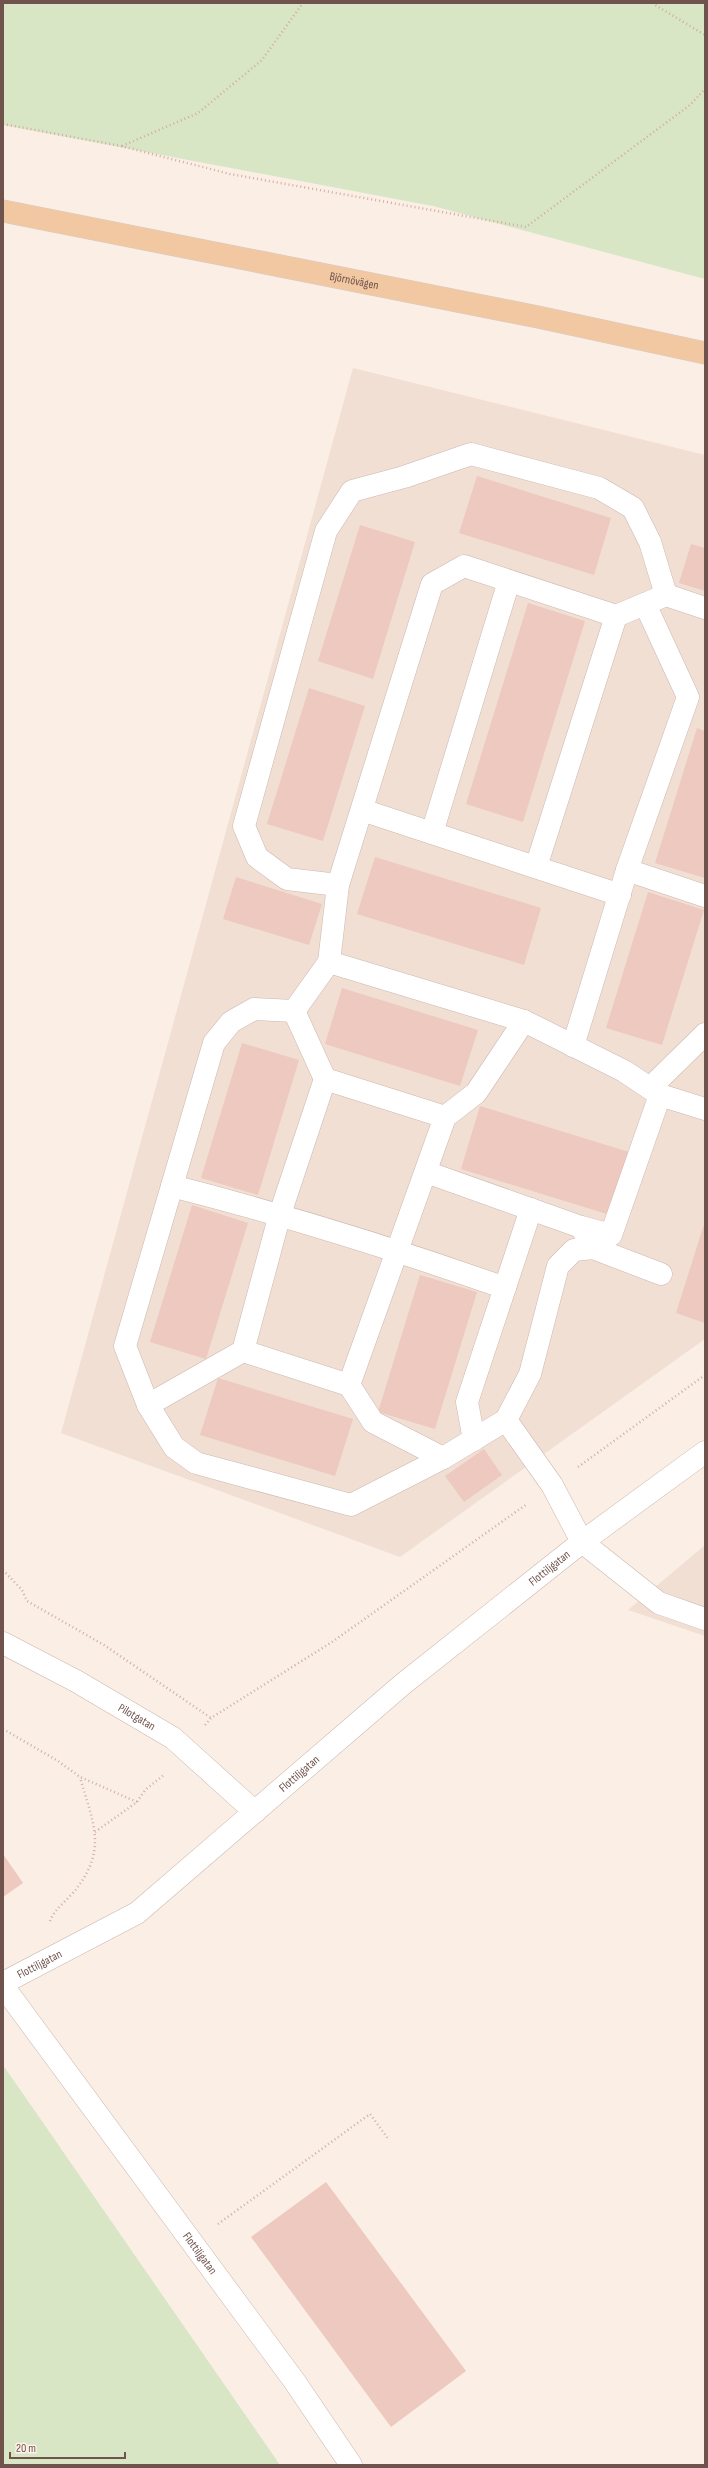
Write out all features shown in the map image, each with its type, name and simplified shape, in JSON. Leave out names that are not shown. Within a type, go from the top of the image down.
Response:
[{"type":"main road","name":"Björnövägen","points":[[3,211],[538,317],[705,353]]},
{"type":"street","points":[[338,885],[287,879],[257,857],[244,826],[326,531],[352,491],[404,477],[470,454],[599,488],[633,508],[650,542],[666,595]]},
{"type":"street","points":[[294,1011],[329,962],[338,885],[432,584],[464,566],[616,616],[666,595],[705,608]]},
{"type":"street","points":[[432,833],[510,582]]},
{"type":"street","points":[[573,1046],[627,870],[696,699],[645,604]]},
{"type":"street","points":[[536,867],[616,616]]},
{"type":"street","points":[[362,810],[620,895]]},
{"type":"street","points":[[627,870],[705,896]]},
{"type":"street","points":[[329,962],[524,1021],[624,1071],[655,1092],[705,1109]]},
{"type":"street","points":[[294,1011],[254,1009],[231,1022],[214,1044],[125,1346],[148,1405],[174,1447],[196,1463],[351,1505],[443,1458],[506,1420],[530,1374],[558,1266],[574,1250],[593,1248],[661,1274]]},
{"type":"street","points":[[148,1405],[243,1351],[280,1214],[325,1079],[294,1011]]},
{"type":"street","points":[[349,1384],[445,1117],[476,1093],[524,1021]]},
{"type":"street","points":[[426,1172],[581,1227],[611,1235],[655,1092],[703,1031]]},
{"type":"street","points":[[325,1079],[445,1117]]},
{"type":"street","points":[[172,1186],[280,1214],[398,1250],[504,1288]]},
{"type":"street","points":[[474,1440],[467,1402],[531,1209]]},
{"type":"street","points":[[581,1227],[593,1248]]},
{"type":"street","points":[[243,1351],[349,1384],[372,1422],[443,1458]]},
{"type":"street","name":"Flottiljgatan","points":[[506,1420],[552,1485],[582,1542],[659,1603],[705,1619]]},
{"type":"street","name":"Flottiljgatan","points":[[3,1983],[54,1958],[137,1913],[403,1684],[582,1542],[705,1452]]},
{"type":"street","name":"Pilotgatan","points":[[3,1643],[83,1685],[174,1738],[255,1812]]},
{"type":"street","name":"Flottiljgatan","points":[[3,1986],[296,2382],[351,2465]]},
{"type":"path","points":[[121,146],[198,113],[262,60],[303,3]]},
{"type":"path","points":[[652,3],[705,35]]},
{"type":"path","points":[[3,124],[121,146],[230,174],[526,228],[690,105],[705,89]]},
{"type":"path","points":[[95,1832],[137,1802],[145,1790],[160,1779],[211,1718],[332,1642],[705,1375]]},
{"type":"path","points":[[3,1570],[22,1590],[28,1601],[104,1645],[211,1718]]},
{"type":"path","points":[[3,1729],[58,1761],[80,1777],[137,1802]]},
{"type":"path","points":[[54,1958],[46,1935],[51,1918],[78,1887],[95,1857],[95,1832],[80,1777]]},
{"type":"path","points":[[193,2242],[370,2114],[389,2140]]},
{"type":"shaded area","points":[[353,368],[705,455],[705,1339],[400,1557],[61,1433]]},
{"type":"shaded area","points":[[705,1545],[705,1636],[628,1610]]},
{"type":"green space","points":[[3,3],[705,3],[705,279],[433,206],[3,125]]},
{"type":"green space","points":[[3,2065],[280,2465],[3,2465]]},
{"type":"building","points":[[477,476],[611,518],[594,575],[459,533]]},
{"type":"building","points":[[360,525],[415,542],[373,679],[318,661]]},
{"type":"building","points":[[691,544],[705,548],[705,591],[679,583]]},
{"type":"building","points":[[528,603],[585,621],[523,822],[466,804]]},
{"type":"building","points":[[309,688],[365,706],[323,841],[267,824]]},
{"type":"building","points":[[697,728],[705,731],[705,878],[655,863]]},
{"type":"building","points":[[375,857],[541,908],[524,965],[357,914]]},
{"type":"building","points":[[236,877],[322,904],[309,945],[223,919]]},
{"type":"building","points":[[648,892],[704,910],[662,1045],[606,1028]]},
{"type":"building","points":[[342,988],[478,1030],[460,1086],[325,1044]]},
{"type":"building","points":[[242,1043],[299,1060],[258,1195],[201,1178]]},
{"type":"building","points":[[480,1106],[629,1152],[610,1215],[461,1169]]},
{"type":"building","points":[[192,1205],[248,1223],[206,1359],[150,1342]]},
{"type":"building","points":[[705,1221],[705,1323],[676,1313]]},
{"type":"building","points":[[420,1275],[477,1292],[435,1429],[378,1412]]},
{"type":"building","points":[[218,1378],[353,1419],[335,1476],[200,1435]]},
{"type":"building","points":[[484,1449],[502,1475],[464,1502],[445,1476]]},
{"type":"building","points":[[3,1854],[23,1883],[3,1897]]},
{"type":"building","points":[[326,2182],[466,2371],[391,2427],[251,2237]]}]
